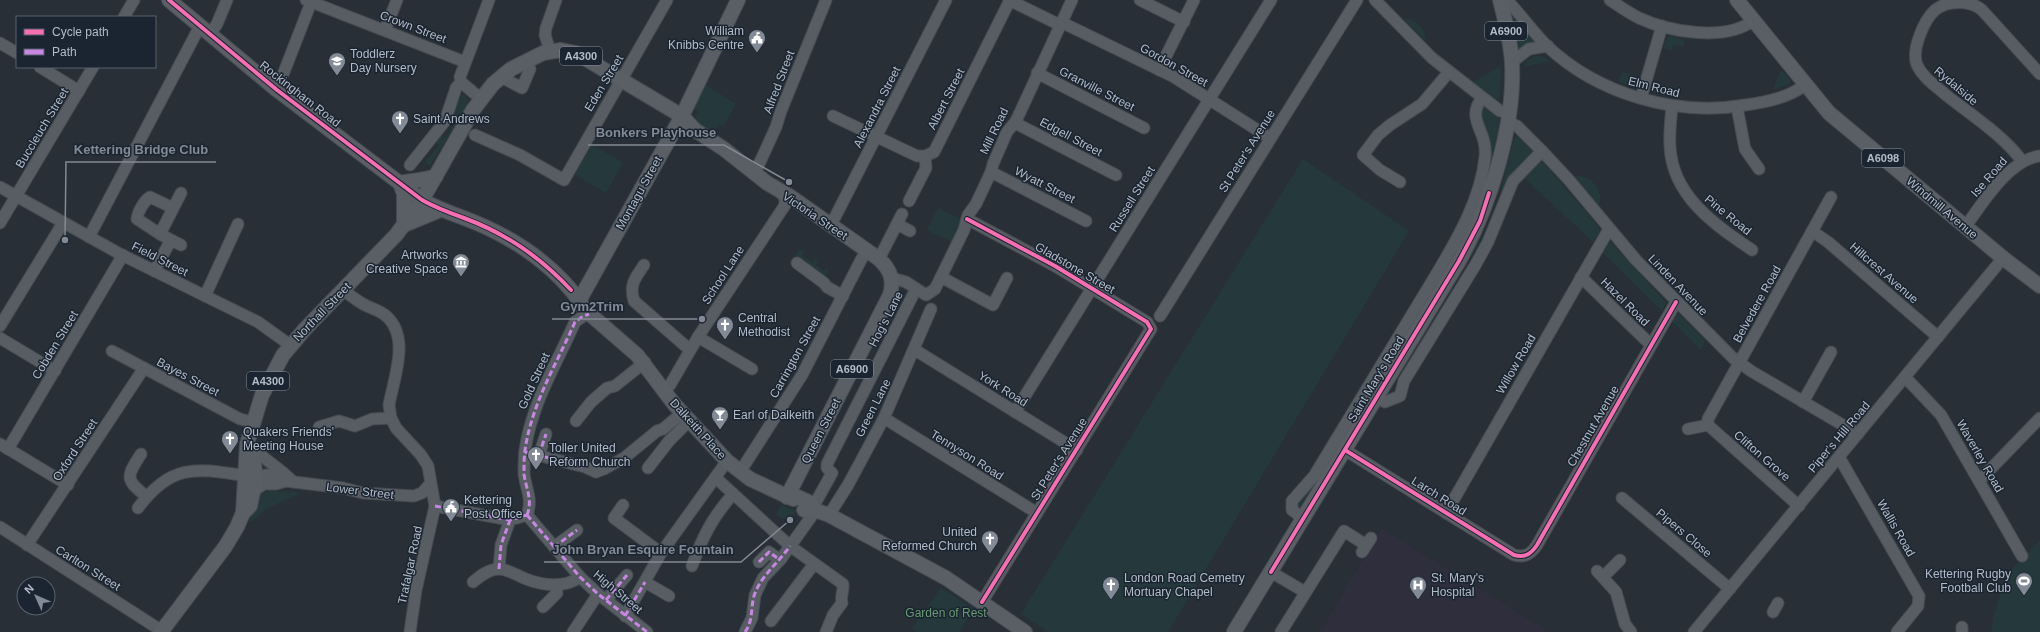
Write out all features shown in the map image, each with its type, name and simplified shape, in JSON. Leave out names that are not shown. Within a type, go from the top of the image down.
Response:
[{"type":"main road","name":"Rockingham Road","points":[[169,0],[277,90],[400,183],[431,205],[480,225],[526,249],[582,296]]},
{"type":"main road","name":"Montagu Street","points":[[582,296],[682,116],[738,0]]},
{"type":"main road","name":"Saint Mary's Road","points":[[1234,632],[1470,243],[1489,193],[1508,117],[1512,62],[1500,0]]},
{"type":"main road","name":"Windmill Avenue","points":[[1737,0],[1805,85],[1842,125],[2003,258],[2040,286]]},
{"type":"main road","name":"A4300","points":[[431,205],[436,176],[481,99],[501,78],[526,60],[550,51],[571,51],[682,116]]},
{"type":"main road","name":"Victoria Street","points":[[682,116],[695,130],[781,193],[788,196],[831,225],[887,266],[892,278]]},
{"type":"main road","points":[[404,225],[404,194],[400,183],[422,181],[436,176]]},
{"type":"main road","points":[[404,225],[431,205]]},
{"type":"main road","name":"Northall Street","points":[[253,483],[246,450],[251,443],[253,422],[265,386],[276,366],[290,345],[376,258],[404,225],[431,205]]},
{"type":"main road","name":"Queen Street","points":[[790,498],[890,295],[892,278]]},
{"type":"main road","name":"Dalkeith Place","points":[[582,296],[584,309],[644,362],[685,417],[734,467],[790,498],[793,505],[806,511],[819,511]]},
{"type":"main road","name":"A4300","points":[[162,631],[228,542],[243,513],[250,506],[253,483]]},
{"type":"main road","points":[[819,511],[946,578],[1025,632]]},
{"type":"street","points":[[125,16],[134,0]]},
{"type":"street","points":[[89,237],[205,30],[217,24],[227,0]]},
{"type":"street","points":[[385,30],[397,0]]},
{"type":"street","points":[[410,165],[445,120],[456,88],[461,82],[462,71],[489,0]]},
{"type":"street","points":[[550,51],[546,28],[556,0]]},
{"type":"street","name":"Eden Street","points":[[475,135],[520,155],[564,180],[667,0]]},
{"type":"street","name":"Alfred Street","points":[[755,173],[776,128],[781,111],[826,0]]},
{"type":"street","name":"Alexandra Street","points":[[831,225],[946,0]]},
{"type":"street","name":"Gordon Street","points":[[1010,0],[1174,77],[1270,138]]},
{"type":"street","name":"Albert Street","points":[[925,156],[934,151],[1010,0]]},
{"type":"street","name":"Mill Road","points":[[916,289],[926,295],[935,289],[964,230],[967,219],[991,172],[1007,132],[1016,121],[1072,0]]},
{"type":"street","points":[[1140,0],[1184,22]]},
{"type":"street","points":[[1159,70],[1194,0]]},
{"type":"street","name":"Russell Street","points":[[1015,412],[1271,0]]},
{"type":"street","name":"St Peter's Avenue","points":[[1160,316],[1357,0]]},
{"type":"street","name":"Linden Avenue","points":[[1375,0],[1432,58],[1508,117],[1542,150],[1636,260],[1676,302],[1739,362],[1858,434]]},
{"type":"street","name":"Elm Road","points":[[1508,0],[1548,46],[1581,71],[1616,90],[1641,98],[1672,106],[1715,108],[1737,107],[1776,99],[1805,85]]},
{"type":"street","points":[[1610,0],[1640,18],[1662,26],[1691,32],[1731,31],[1747,26],[1754,20]]},
{"type":"street","points":[[277,90],[310,1]]},
{"type":"street","name":"Crown Street","points":[[310,1],[466,62]]},
{"type":"street","name":"Rydalside","points":[[2022,161],[2007,145],[1921,73],[1917,65],[1915,50],[1920,35],[1935,4],[1958,1],[1979,3],[2040,74]]},
{"type":"street","points":[[1641,98],[1662,26]]},
{"type":"street","points":[[0,43],[16,52]]},
{"type":"street","points":[[1512,62],[1529,49],[1548,46]]},
{"type":"street","points":[[42,68],[79,91]]},
{"type":"street","name":"Buccleuch Street","points":[[0,223],[92,68]]},
{"type":"street","points":[[501,78],[522,88],[530,69]]},
{"type":"street","points":[[1400,182],[1380,170],[1363,155],[1378,135],[1390,124],[1422,104],[1449,72]]},
{"type":"street","name":"Granville Street","points":[[1037,73],[1144,128]]},
{"type":"street","points":[[461,82],[481,99]]},
{"type":"street","name":"Saint Mary's Road","points":[[1303,518],[1292,510],[1292,501],[1310,482],[1448,255],[1468,215],[1485,158],[1485,140],[1474,117],[1475,108],[1482,98]]},
{"type":"street","name":"Pine Road","points":[[1672,106],[1670,147],[1674,166],[1683,188],[1691,201],[1707,217],[1752,250]]},
{"type":"street","points":[[1737,107],[1745,150],[1760,169]]},
{"type":"street","points":[[833,116],[917,156],[925,156],[926,168],[909,201]]},
{"type":"street","name":"Edgell Street","points":[[1016,121],[1019,125],[1116,175]]},
{"type":"street","name":"Saint Mary's Road","points":[[1376,398],[1385,402],[1400,396],[1404,381],[1488,242],[1508,190],[1520,173],[1542,150]]},
{"type":"street","name":"Ise Road","points":[[1965,227],[2007,174],[2022,161],[2031,157],[2040,156]]},
{"type":"street","name":"Wyatt Street","points":[[991,172],[1086,221]]},
{"type":"street","name":"Field Street","points":[[0,187],[123,255],[258,322],[290,345]]},
{"type":"street","points":[[160,234],[181,193]]},
{"type":"street","name":"School Lane","points":[[664,390],[670,385],[698,337],[785,205],[785,198],[781,193]]},
{"type":"street","points":[[154,271],[176,242],[140,223],[137,216],[146,200],[150,197],[173,208]]},
{"type":"street","name":"Belvedere Road","points":[[1708,425],[1708,419],[1831,197]]},
{"type":"street","points":[[873,256],[897,224],[902,214]]},
{"type":"street","name":"Gladstone Street","points":[[967,219],[1092,288],[1150,325]]},
{"type":"street","points":[[0,326],[63,223]]},
{"type":"street","points":[[205,296],[238,224]]},
{"type":"street","points":[[897,224],[910,231]]},
{"type":"street","name":"Willow Road","points":[[1446,512],[1609,229]]},
{"type":"street","name":"Hillcrest Avenue","points":[[1812,231],[1828,242],[1938,337]]},
{"type":"street","name":"Cobden Street","points":[[4,446],[54,371],[123,255]]},
{"type":"street","name":"Carrington Street","points":[[625,616],[660,553],[709,485],[716,478],[734,467],[802,375],[862,258],[873,256]]},
{"type":"street","name":"Piper's Hill Road","points":[[1694,632],[2003,258]]},
{"type":"street","points":[[797,263],[824,283],[827,287],[843,296]]},
{"type":"street","points":[[644,265],[632,282],[631,292],[634,301],[690,350]]},
{"type":"street","points":[[941,277],[994,305],[1007,278]]},
{"type":"street","name":"Hazel Road","points":[[1581,277],[1651,345]]},
{"type":"street","points":[[892,278],[906,282],[916,289]]},
{"type":"street","name":"Hog's Lane","points":[[819,511],[832,473],[827,468],[827,464],[916,289]]},
{"type":"street","points":[[319,427],[339,421],[355,426],[372,419],[390,418],[389,405],[397,361],[399,344],[398,333],[393,323],[384,314],[364,304],[343,290]]},
{"type":"street","name":"Chestnut Avenue","points":[[1524,556],[1532,552],[1537,545],[1676,302]]},
{"type":"street","name":"Green Lane","points":[[819,511],[848,485],[884,418],[915,350],[931,309]]},
{"type":"street","name":"Gold Street","points":[[527,515],[530,507],[528,489],[524,474],[525,452],[532,414],[575,322],[589,314]]},
{"type":"street","name":"St Peter's Avenue","points":[[982,602],[1143,343],[1151,329],[1150,325]]},
{"type":"street","points":[[698,337],[752,369]]},
{"type":"street","points":[[0,338],[54,371]]},
{"type":"street","name":"York Road","points":[[915,350],[1077,450]]},
{"type":"street","name":"Bayes Street","points":[[112,351],[240,419],[253,422]]},
{"type":"street","points":[[1803,402],[1830,352]]},
{"type":"street","points":[[576,421],[591,402],[607,388],[615,386],[644,362]]},
{"type":"street","name":"Oxford Street","points":[[28,545],[144,368]]},
{"type":"street","name":"Waverley Road","points":[[1905,377],[1941,415],[2022,556]]},
{"type":"street","points":[[525,452],[585,467],[596,472],[604,470],[624,458],[657,431],[685,417]]},
{"type":"street","points":[[648,468],[685,417]]},
{"type":"street","name":"Trafalgar Road","points":[[390,418],[396,428],[426,462],[430,472],[430,484],[434,505],[416,590],[410,632]]},
{"type":"street","name":"Tennyson Road","points":[[884,418],[1037,513]]},
{"type":"street","points":[[1979,481],[2040,418]]},
{"type":"street","points":[[1688,430],[1708,425]]},
{"type":"street","name":"Clifton Grove","points":[[1708,425],[1799,506]]},
{"type":"street","points":[[539,455],[546,434]]},
{"type":"street","points":[[251,443],[262,457],[286,473],[290,482]]},
{"type":"street","points":[[4,446],[68,485]]},
{"type":"street","name":"Larch Road","points":[[1345,450],[1514,555],[1524,556]]},
{"type":"street","points":[[141,454],[129,472],[129,476],[131,483],[146,496]]},
{"type":"street","name":"Wallis Road","points":[[1839,457],[1919,596],[1918,606],[1898,632]]},
{"type":"street","name":"Lower Street","points":[[138,508],[146,496],[163,480],[174,474],[195,471],[253,483],[270,474],[278,475],[290,482],[343,488],[363,493],[417,496]]},
{"type":"street","points":[[716,478],[790,546],[843,584],[844,590],[840,598],[841,607],[833,615],[826,632]]},
{"type":"street","points":[[417,496],[430,484]]},
{"type":"street","points":[[692,566],[703,537],[716,513],[733,494]]},
{"type":"street","points":[[417,496],[434,505],[510,520],[527,515]]},
{"type":"street","name":"Pipers Close","points":[[1622,498],[1730,589]]},
{"type":"street","points":[[623,505],[614,518],[660,553]]},
{"type":"street","points":[[745,632],[752,618],[755,595],[762,578],[780,560],[819,511]]},
{"type":"street","name":"High Street","points":[[527,515],[580,577],[644,631]]},
{"type":"street","points":[[499,569],[500,546],[510,520]]},
{"type":"street","name":"Carlton Street","points":[[0,528],[162,631]]},
{"type":"street","points":[[554,547],[577,530]]},
{"type":"street","points":[[1281,632],[1344,531],[1366,545]]},
{"type":"street","points":[[759,562],[769,552],[780,560]]},
{"type":"street","points":[[1620,560],[1600,574],[1616,592],[1625,624],[1631,632]]},
{"type":"street","points":[[771,621],[814,564]]},
{"type":"street","points":[[473,582],[484,574],[499,569],[527,580],[555,585],[574,582],[580,577]]},
{"type":"street","points":[[1271,572],[1305,592]]},
{"type":"street","points":[[573,632],[602,597],[627,575]]},
{"type":"street","points":[[645,582],[669,596]]},
{"type":"street","points":[[543,607],[557,593],[555,585]]},
{"type":"shaded area","name":"St. Mary's Hospital","points":[[1381,528],[1550,632],[1320,632]]},
{"type":"green space","points":[[1511,11],[1537,43],[1519,51]]},
{"type":"green space","points":[[1404,19],[1414,21],[1420,26],[1424,32],[1426,41]]},
{"type":"green space","points":[[1668,36],[1684,39],[1684,46],[1673,45],[1672,51],[1663,48]]},
{"type":"green space","points":[[1535,56],[1542,56],[1551,61],[1523,67],[1527,61]]},
{"type":"green space","points":[[1501,66],[1500,97],[1496,99],[1473,82]]},
{"type":"green space","points":[[1782,70],[1790,80],[1790,84],[1773,90],[1776,80]]},
{"type":"green space","points":[[1623,72],[1640,77],[1637,86],[1634,88],[1618,81]]},
{"type":"green space","points":[[1653,81],[1670,87],[1669,96],[1651,92]]},
{"type":"green space","points":[[706,85],[736,104],[723,127],[719,124],[711,136],[700,128],[695,114],[698,114],[698,110],[695,110],[694,107]]},
{"type":"green space","points":[[462,94],[465,95],[468,101],[467,106],[430,166],[425,162],[439,145],[435,142],[441,135],[445,138],[454,124],[449,121]]},
{"type":"green space","points":[[1482,106],[1499,119],[1500,133],[1493,166],[1474,224],[1305,508],[1298,511],[1296,501],[1435,284],[1484,175],[1480,120]]},
{"type":"green space","points":[[1517,136],[1534,153],[1480,245],[1498,202],[1514,139]]},
{"type":"green space","points":[[1510,144],[1495,201],[1477,247],[1388,394],[1475,247],[1494,200]]},
{"type":"green space","points":[[592,145],[623,162],[606,193],[575,175]]},
{"type":"green space","points":[[1303,159],[1409,231],[1168,632],[1048,632],[1021,614]]},
{"type":"green space","points":[[1541,160],[1598,226],[1600,231],[1593,242],[1523,177]]},
{"type":"green space","points":[[1578,176],[1588,178],[1596,186],[1600,196],[1599,206],[1575,177]]},
{"type":"green space","points":[[938,208],[962,220],[952,242],[927,230]]},
{"type":"green space","points":[[1609,241],[1666,302],[1662,311],[1603,253]]},
{"type":"green space","points":[[803,250],[802,255],[812,262],[815,258],[818,261],[816,265],[824,271],[827,267],[828,271],[825,276],[820,276],[822,273],[814,267],[811,271],[808,268],[810,264],[802,258],[800,260],[796,259],[797,257],[795,256],[799,251]]},
{"type":"green space","points":[[1679,314],[1705,340],[1701,350],[1672,321],[1676,315]]},
{"type":"green space","points":[[1348,461],[1280,572],[1281,567],[1342,465]]},
{"type":"green space","points":[[265,492],[298,492],[297,495],[268,508],[248,524],[258,499]]},
{"type":"green space","points":[[781,505],[797,511],[794,515],[782,519],[776,514]]},
{"type":"green space","name":"Kettering Rugby Football Club","points":[[2040,540],[2040,632],[1991,632],[1993,618],[2006,575]]},
{"type":"green space","name":"Garden of Rest","points":[[941,588],[974,609],[959,632],[917,632],[912,628]]},
{"type":"marked path","points":[[527,515],[529,510],[529,499],[524,474],[524,456],[533,416],[575,322],[589,314]]},
{"type":"marked path","points":[[539,455],[546,434]]},
{"type":"marked path","points":[[525,452],[585,467]]},
{"type":"marked path","points":[[435,506],[510,520],[527,515]]},
{"type":"marked path","points":[[527,515],[580,577],[598,594],[647,632]]},
{"type":"marked path","points":[[499,569],[501,545],[510,520]]},
{"type":"marked path","points":[[554,547],[577,530]]},
{"type":"marked path","points":[[745,632],[750,623],[755,593],[758,586],[766,574],[790,546]]},
{"type":"marked path","points":[[759,562],[769,552],[780,560]]},
{"type":"marked path","points":[[606,600],[627,575]]},
{"type":"marked path","points":[[625,616],[645,582]]},
{"type":"cycle path","points":[[169,0],[277,90],[422,200],[443,210],[480,224],[509,239],[535,257],[571,290]]},
{"type":"cycle path","points":[[1271,572],[1459,261],[1480,221],[1489,193]]},
{"type":"cycle path","points":[[967,219],[1055,266],[1147,322],[1151,329],[982,602]]},
{"type":"cycle path","points":[[1345,450],[1514,555],[1525,556],[1537,545],[1676,302]]},
{"type":"place","name":"William Knibbs Centre","points":[[757,53]]},
{"type":"place","name":"Toddlerz Day Nursery","points":[[337,76]]},
{"type":"place","name":"Saint Andrews","points":[[400,134]]},
{"type":"place","name":"Bonkers Playhouse","points":[[789,182]]},
{"type":"place","name":"Kettering Bridge Club","points":[[65,240]]},
{"type":"place","name":"Artworks Creative Space","points":[[461,277]]},
{"type":"place","name":"Gym2Trim","points":[[702,319]]},
{"type":"place","name":"Central Methodist","points":[[725,340]]},
{"type":"place","name":"Earl of Dalkeith","points":[[720,430]]},
{"type":"place","name":"Quakers Friends' Meeting House","points":[[230,454]]},
{"type":"place","name":"Toller United Reform Church","points":[[536,470]]},
{"type":"place","name":"John Bryan Esquire Fountain","points":[[790,520]]},
{"type":"place","name":"Kettering Post Office","points":[[451,522]]},
{"type":"place","name":"United Reformed Church","points":[[990,554]]},
{"type":"place","name":"Kettering Rugby Football Club","points":[[2024,596]]},
{"type":"place","name":"London Road Cemetry Mortuary Chapel","points":[[1111,600]]},
{"type":"place","name":"St. Mary's Hospital","points":[[1418,600]]}]
